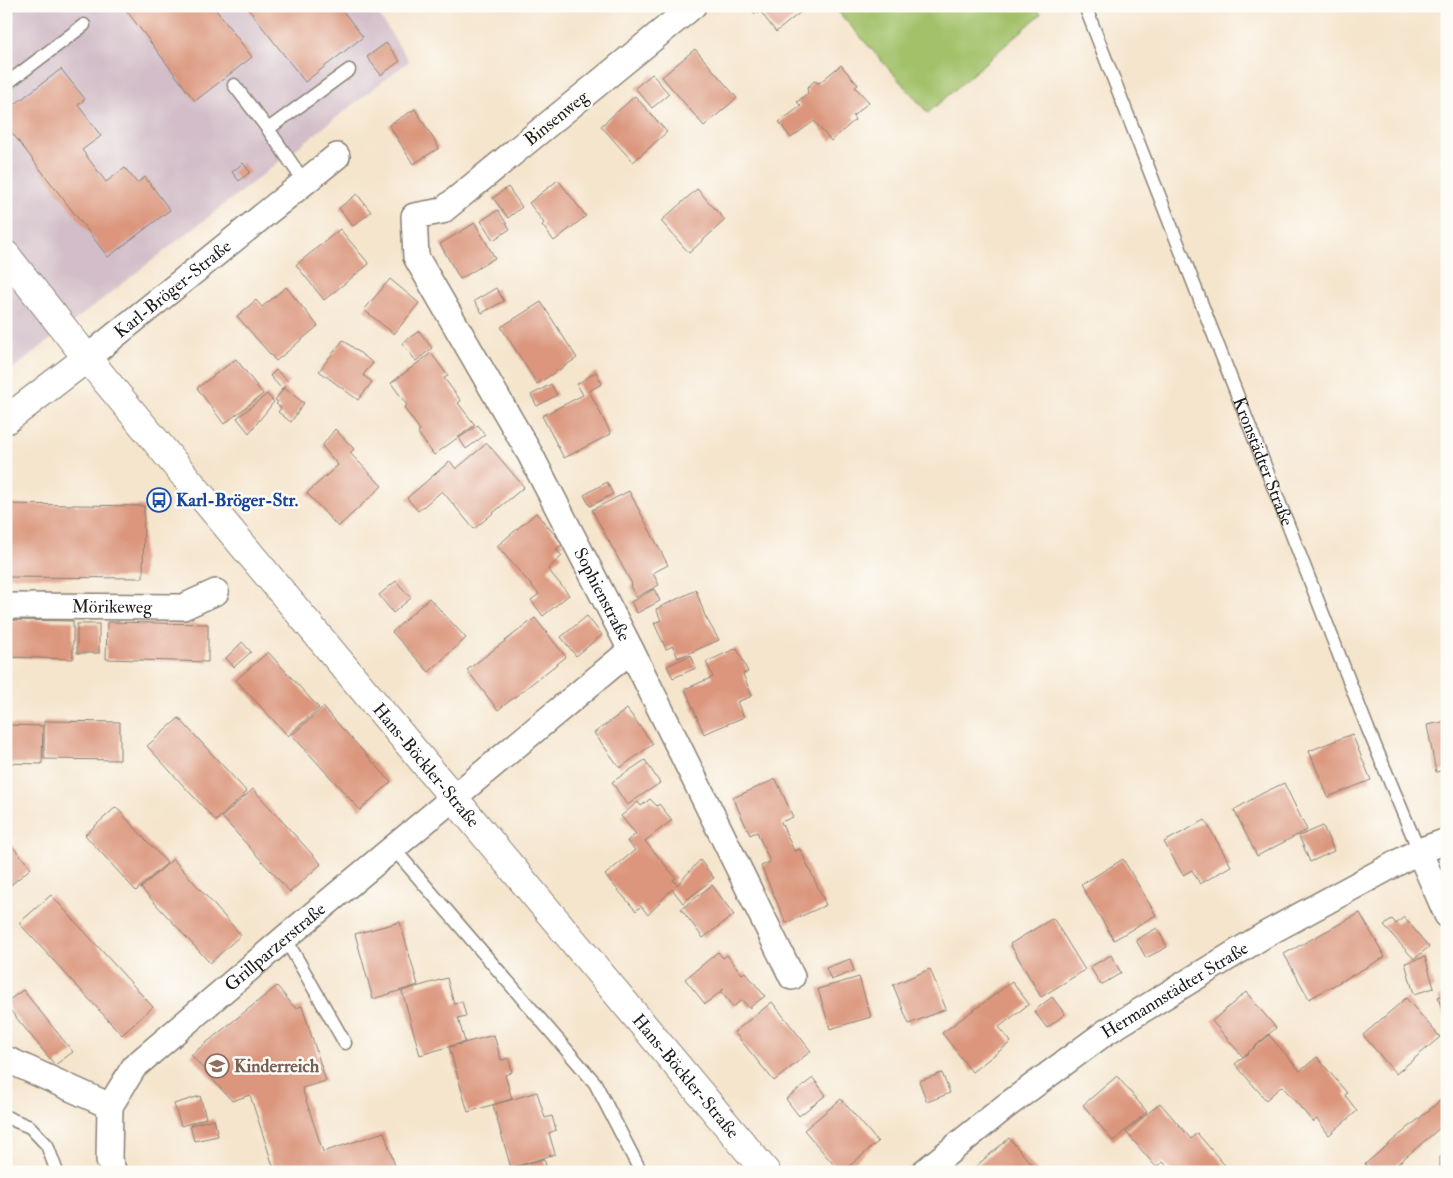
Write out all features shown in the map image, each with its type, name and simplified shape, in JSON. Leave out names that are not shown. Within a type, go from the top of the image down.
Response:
[{"type":"main road","name":"Hans-Böckler-Straße","points":[[6,255],[87,358],[766,1172]]},
{"type":"main road","name":"Karl-Bröger-Straße","points":[[6,420],[87,358]]},
{"type":"street","name":"Binsenweg","points":[[414,216],[442,211],[693,6]]},
{"type":"street","name":"Karl-Bröger-Straße","points":[[87,358],[337,156]]},
{"type":"street","name":"Sophienstraße","points":[[414,216],[416,258],[530,454],[631,650],[792,977]]},
{"type":"street","name":"Mörikeweg","points":[[6,606],[182,607],[216,592]]},
{"type":"street","name":"Grillparzerstraße","points":[[110,1106],[134,1067],[285,938],[631,650]]},
{"type":"street","name":"Hermannstädter Straße","points":[[924,1172],[1006,1106],[1106,1032],[1268,934],[1419,851],[1447,841]]},
{"type":"street","name":"Kronstädter Straße","points":[[1419,851],[1447,915]]},
{"type":"street","points":[[6,1059],[110,1106],[109,1160],[114,1172]]},
{"type":"lane","name":"Kronstädter Straße","points":[[1085,6],[1368,729],[1419,851]]},
{"type":"lane","points":[[6,84],[84,25]]},
{"type":"lane","points":[[268,129],[349,70]]},
{"type":"lane","points":[[234,85],[268,129],[305,183]]},
{"type":"lane","points":[[393,848],[595,1083],[641,1172]]},
{"type":"lane","points":[[285,938],[345,1043]]},
{"type":"lane","points":[[6,1117],[30,1126],[47,1145],[57,1172]]},
{"type":"shaded area","points":[[6,6],[373,6],[409,61],[6,374]]},
{"type":"green space","points":[[833,6],[1035,6],[1041,14],[928,113]]},
{"type":"building","points":[[123,6],[213,6],[252,57],[195,101]]},
{"type":"building","points":[[246,6],[339,6],[363,37],[305,82]]},
{"type":"building","points":[[749,6],[808,6],[776,32],[760,11],[756,15]]},
{"type":"building","points":[[386,43],[400,61],[381,75],[367,57]]},
{"type":"building","points":[[695,49],[737,98],[704,126],[662,77]]},
{"type":"building","points":[[841,65],[858,85],[855,87],[869,102],[853,116],[855,120],[831,141],[814,121],[791,138],[779,122],[801,106],[797,102],[808,93],[807,88],[814,81],[819,83]]},
{"type":"building","points":[[61,69],[85,99],[78,105],[101,136],[82,150],[106,182],[125,168],[137,183],[145,177],[170,210],[108,257],[6,125],[6,111]]},
{"type":"building","points":[[652,74],[669,94],[652,108],[635,88]]},
{"type":"building","points":[[635,96],[667,132],[633,162],[601,126]]},
{"type":"building","points":[[415,109],[439,148],[413,164],[389,125]]},
{"type":"building","points":[[243,163],[250,172],[239,181],[232,172]]},
{"type":"building","points":[[558,180],[586,216],[554,241],[542,225],[544,223],[529,203]]},
{"type":"building","points":[[508,187],[522,207],[508,218],[493,198]]},
{"type":"building","points":[[697,189],[725,220],[689,253],[661,221]]},
{"type":"building","points":[[357,194],[371,212],[353,226],[339,208]]},
{"type":"building","points":[[498,210],[510,229],[493,240],[481,221]]},
{"type":"building","points":[[475,223],[495,258],[460,279],[440,244]]},
{"type":"building","points":[[340,229],[369,264],[324,300],[296,265]]},
{"type":"building","points":[[390,279],[419,303],[394,334],[364,310]]},
{"type":"building","points":[[286,287],[318,326],[276,361],[237,316],[256,300],[262,307]]},
{"type":"building","points":[[496,288],[504,301],[482,313],[474,301]]},
{"type":"building","points":[[541,302],[577,358],[537,384],[501,327]]},
{"type":"building","points":[[419,331],[432,348],[416,361],[402,343]]},
{"type":"building","points":[[343,340],[373,363],[363,375],[372,382],[358,400],[319,371]]},
{"type":"building","points":[[431,353],[448,376],[444,378],[461,401],[458,403],[475,425],[434,455],[418,433],[420,430],[404,408],[407,405],[391,383]]},
{"type":"building","points":[[236,359],[263,394],[224,424],[197,388]]},
{"type":"building","points":[[276,370],[289,382],[282,389],[270,376]]},
{"type":"building","points":[[596,372],[602,384],[589,391],[611,434],[564,458],[542,416],[583,395],[577,384]]},
{"type":"building","points":[[551,384],[557,395],[537,406],[531,395]]},
{"type":"building","points":[[284,388],[304,403],[291,422],[278,412],[281,408],[276,404],[278,402],[275,400]]},
{"type":"building","points":[[267,394],[274,402],[249,433],[237,418]]},
{"type":"building","points":[[478,425],[485,435],[466,449],[459,438]]},
{"type":"building","points":[[335,429],[354,449],[350,453],[382,486],[338,527],[307,493],[338,465],[322,446]]},
{"type":"building","points":[[487,443],[524,487],[474,529],[442,491],[418,511],[407,498],[450,461],[456,469]]},
{"type":"building","points":[[607,482],[613,494],[590,506],[584,495]]},
{"type":"building","points":[[629,491],[668,565],[653,573],[659,585],[636,597],[630,586],[632,584],[592,510]]},
{"type":"building","points":[[6,504],[144,506],[143,578],[6,577]]},
{"type":"building","points":[[536,513],[563,544],[556,549],[562,556],[548,569],[569,595],[543,616],[531,600],[539,594],[497,546]]},
{"type":"building","points":[[396,581],[411,598],[393,613],[379,595]]},
{"type":"building","points":[[654,589],[660,601],[637,613],[631,602]]},
{"type":"building","points":[[696,590],[705,616],[719,640],[678,658],[673,646],[666,649],[654,623],[661,620],[656,609]]},
{"type":"building","points":[[429,598],[466,638],[429,672],[392,632]]},
{"type":"building","points":[[587,616],[602,635],[576,656],[561,637]]},
{"type":"building","points":[[535,618],[566,657],[498,710],[467,670]]},
{"type":"building","points":[[6,620],[73,621],[73,659],[6,657]]},
{"type":"building","points":[[107,622],[208,624],[208,662],[106,659]]},
{"type":"building","points":[[77,624],[99,624],[99,653],[77,653]]},
{"type":"building","points":[[242,642],[251,652],[234,667],[226,658]]},
{"type":"building","points":[[737,648],[748,672],[743,674],[752,696],[737,702],[744,717],[704,734],[685,689],[713,677],[706,662]]},
{"type":"building","points":[[268,652],[319,708],[288,736],[236,680]]},
{"type":"building","points":[[691,655],[696,668],[673,678],[667,666]]},
{"type":"building","points":[[323,707],[391,782],[360,810],[292,735]]},
{"type":"building","points":[[627,709],[653,744],[620,768],[594,733]]},
{"type":"building","points":[[179,718],[247,792],[216,821],[147,746]]},
{"type":"building","points":[[44,721],[120,722],[120,760],[44,759]]},
{"type":"building","points":[[1447,721],[1447,770],[1436,772],[1427,725]]},
{"type":"building","points":[[6,725],[43,726],[42,764],[6,763]]},
{"type":"building","points":[[1352,734],[1371,780],[1328,797],[1309,751]]},
{"type":"building","points":[[645,760],[660,783],[627,805],[612,782]]},
{"type":"building","points":[[776,779],[793,817],[781,822],[794,851],[800,849],[826,905],[786,923],[761,866],[770,862],[757,832],[750,835],[733,798]]},
{"type":"building","points":[[1284,783],[1307,830],[1257,856],[1234,810]]},
{"type":"building","points":[[253,789],[321,864],[290,892],[222,817]]},
{"type":"building","points":[[650,799],[657,806],[659,804],[672,820],[645,841],[676,878],[673,880],[677,885],[700,860],[714,878],[683,903],[672,889],[648,915],[641,906],[636,911],[605,875],[635,850],[627,841],[636,834],[621,816],[638,802],[641,806]]},
{"type":"building","points":[[116,807],[167,863],[136,891],[85,835]]},
{"type":"building","points":[[1205,820],[1231,866],[1200,884],[1192,870],[1183,875],[1164,842]]},
{"type":"building","points":[[1323,826],[1334,851],[1310,862],[1299,836]]},
{"type":"building","points":[[6,839],[31,868],[6,889]]},
{"type":"building","points":[[173,859],[241,935],[210,963],[141,888]]},
{"type":"building","points":[[1123,859],[1156,915],[1114,940],[1081,885]]},
{"type":"building","points":[[712,885],[734,915],[703,938],[681,909]]},
{"type":"building","points":[[51,895],[153,1007],[122,1035],[19,923]]},
{"type":"building","points":[[1360,913],[1385,957],[1309,999],[1284,954]]},
{"type":"building","points":[[1404,917],[1429,947],[1414,959],[1384,926],[1392,919],[1396,924]]},
{"type":"building","points":[[1053,918],[1085,970],[1041,997],[1010,944]]},
{"type":"building","points":[[400,922],[418,985],[373,999],[355,934]]},
{"type":"building","points":[[1157,928],[1167,947],[1146,958],[1136,940]]},
{"type":"building","points":[[718,952],[723,958],[727,955],[742,974],[745,972],[765,996],[749,1008],[742,1000],[733,1007],[721,992],[725,988],[705,1004],[685,979]]},
{"type":"building","points":[[1111,955],[1121,973],[1101,985],[1090,967]]},
{"type":"building","points":[[1425,957],[1434,988],[1414,994],[1405,963]]},
{"type":"building","points":[[850,959],[854,971],[831,980],[826,968]]},
{"type":"building","points":[[930,969],[946,1009],[909,1024],[893,985]]},
{"type":"building","points":[[859,977],[871,1017],[830,1029],[818,989]]},
{"type":"building","points":[[447,978],[454,1004],[462,1001],[466,1016],[458,1018],[465,1042],[420,1055],[402,991]]},
{"type":"building","points":[[1012,982],[1029,1004],[999,1027],[1011,1042],[972,1072],[942,1033]]},
{"type":"building","points":[[277,986],[295,1008],[302,1006],[326,1081],[302,1088],[323,1152],[384,1132],[397,1172],[275,1172],[250,1095],[232,1101],[191,1055]]},
{"type":"building","points":[[23,990],[73,1052],[55,1065],[6,1005],[6,1002]]},
{"type":"building","points":[[1246,992],[1276,1028],[1243,1057],[1212,1021]]},
{"type":"building","points":[[1447,994],[1447,1019],[1445,1019],[1438,997]]},
{"type":"building","points":[[1052,997],[1065,1014],[1047,1028],[1034,1011]]},
{"type":"building","points":[[1406,998],[1440,1037],[1396,1074],[1363,1035]]},
{"type":"building","points":[[772,1002],[811,1051],[774,1081],[734,1032]]},
{"type":"building","points":[[494,1035],[501,1060],[509,1058],[512,1072],[505,1075],[512,1099],[468,1112],[449,1047]]},
{"type":"building","points":[[1269,1035],[1300,1071],[1317,1057],[1347,1093],[1345,1095],[1357,1111],[1329,1135],[1317,1119],[1313,1122],[1282,1086],[1266,1100],[1235,1064]]},
{"type":"building","points":[[942,1073],[950,1093],[927,1102],[919,1081]]},
{"type":"building","points":[[1117,1076],[1147,1112],[1113,1141],[1083,1105]]},
{"type":"building","points":[[813,1078],[826,1095],[799,1116],[786,1099]]},
{"type":"building","points":[[537,1092],[545,1118],[552,1116],[556,1130],[549,1133],[555,1154],[515,1167],[544,1159],[548,1172],[501,1172],[511,1168],[493,1105]]},
{"type":"building","points":[[1447,1095],[1447,1122],[1388,1172],[1372,1172],[1365,1164]]},
{"type":"building","points":[[200,1096],[206,1118],[181,1126],[174,1104]]},
{"type":"building","points":[[841,1099],[878,1142],[840,1172],[804,1130]]},
{"type":"building","points":[[1160,1103],[1191,1139],[1197,1133],[1228,1169],[1224,1172],[1172,1172],[1163,1162],[1156,1167],[1126,1132]]},
{"type":"building","points":[[214,1119],[218,1136],[194,1141],[190,1125]]},
{"type":"building","points":[[1009,1138],[1038,1172],[979,1172],[975,1167]]},
{"type":"building","points":[[1447,1152],[1447,1172],[1440,1172],[1440,1157]]},
{"type":"place","name":"Karl-Bröger-Str.","points":[[159,500]]},
{"type":"place","name":"Kinderreich","points":[[217,1066]]}]
